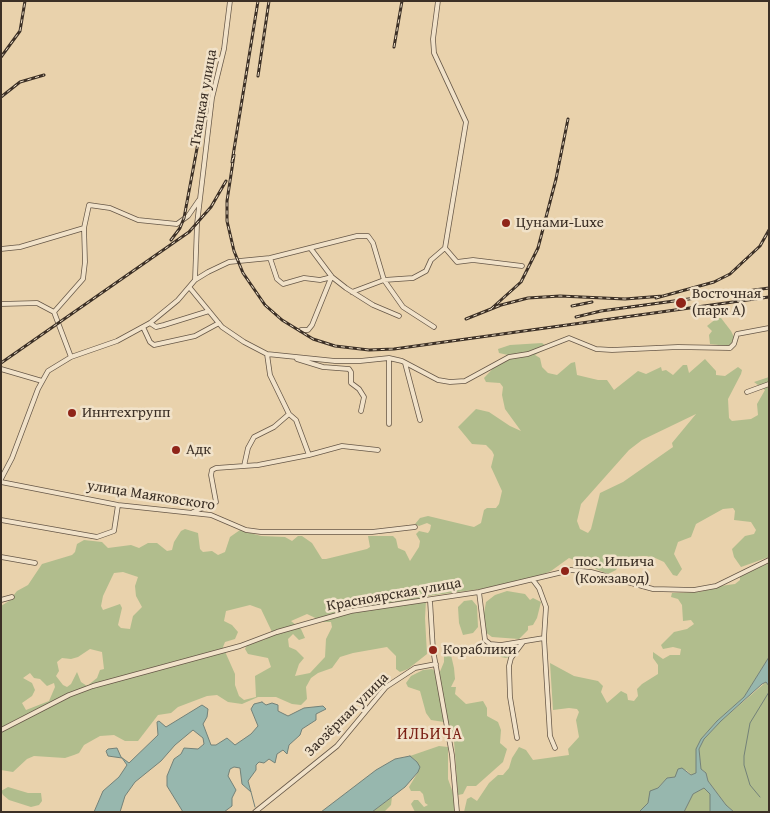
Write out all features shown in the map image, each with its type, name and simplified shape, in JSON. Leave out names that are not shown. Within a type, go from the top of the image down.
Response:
[{"type":"street","name":"Ткацкая улица","points":[[195,280],[200,198],[212,98],[224,49],[230,1]]},
{"type":"street","points":[[352,292],[384,280],[413,278],[421,275],[430,260],[445,248],[466,122],[434,53],[433,39],[438,1]]},
{"type":"street","name":"Ткацкая улица","points":[[84,228],[89,205],[110,208],[138,220],[177,224],[188,216],[200,198]]},
{"type":"street","points":[[1,249],[20,247],[84,228],[85,262],[83,279],[54,312]]},
{"type":"street","points":[[1,480],[12,458],[42,381],[48,371],[57,363],[117,341],[143,328],[190,288],[195,280],[229,262],[270,258],[357,236],[368,236],[373,243],[384,280],[403,307],[434,327]]},
{"type":"street","points":[[445,248],[457,262],[473,260],[522,266]]},
{"type":"street","points":[[310,249],[332,277],[373,305],[399,316]]},
{"type":"street","points":[[270,258],[277,279],[283,284],[304,278],[320,280],[332,277]]},
{"type":"street","points":[[302,330],[308,330],[312,325],[326,285],[332,277]]},
{"type":"street","points":[[190,288],[219,323],[239,339],[267,354],[292,358],[360,362],[389,358],[405,363],[425,374],[450,382],[465,381],[508,357],[528,354],[569,338],[596,349],[612,350],[678,347],[730,348],[734,344],[737,334],[769,328]]},
{"type":"street","points":[[1,304],[37,303],[54,312],[71,357]]},
{"type":"street","points":[[150,323],[156,327],[209,311]]},
{"type":"street","points":[[143,328],[150,342],[154,345],[195,336],[219,323]]},
{"type":"street","points":[[267,354],[270,375],[289,414],[296,420],[309,455]]},
{"type":"street","points":[[292,358],[323,367],[349,369],[351,372],[351,383],[364,397],[361,411]]},
{"type":"street","points":[[389,358],[389,424]]},
{"type":"street","points":[[405,363],[420,420]]},
{"type":"street","points":[[1,369],[42,381]]},
{"type":"street","points":[[746,392],[769,384]]},
{"type":"street","points":[[244,466],[248,448],[254,437],[274,427],[289,414]]},
{"type":"street","points":[[193,512],[216,502],[212,470],[309,455],[342,446],[378,450]]},
{"type":"street","name":"улица Маяковского","points":[[1,480],[118,505],[193,512],[218,517],[246,530],[278,534],[307,531],[372,532],[415,526]]},
{"type":"street","points":[[1,520],[97,537],[114,531],[118,505]]},
{"type":"street","points":[[1,557],[35,563]]},
{"type":"street","name":"Красноярская улица","points":[[1,730],[69,695],[111,681],[240,646],[341,614],[479,592],[571,570],[591,572],[653,589],[694,590],[716,586],[769,560]]},
{"type":"street","points":[[533,580],[539,588],[546,606],[544,638],[550,736],[555,748]]},
{"type":"street","points":[[479,592],[484,640],[490,644],[501,645],[544,638]]},
{"type":"street","points":[[1,600],[12,597]]},
{"type":"street","points":[[430,600],[436,664],[452,755],[457,812]]},
{"type":"street","points":[[517,738],[509,666],[511,658],[523,642]]},
{"type":"street","name":"Заозёрная улица","points":[[255,812],[336,746],[386,687],[415,668],[436,664]]},
{"type":"green space","points":[[717,318],[721,318],[731,331],[734,337],[731,345],[710,344],[709,335],[712,331],[707,326]]},
{"type":"green space","points":[[542,343],[545,345],[545,349],[535,355],[540,358],[542,367],[548,373],[557,375],[571,363],[575,362],[577,375],[607,380],[614,390],[638,371],[646,374],[661,367],[662,371],[666,370],[673,375],[683,365],[687,365],[689,373],[705,359],[716,371],[716,375],[725,376],[738,367],[742,370],[741,374],[728,399],[729,418],[732,421],[751,419],[758,415],[757,404],[765,390],[754,382],[769,377],[769,557],[741,567],[734,557],[732,549],[745,536],[754,534],[756,530],[751,522],[734,520],[735,511],[733,508],[723,509],[696,524],[691,537],[678,542],[674,554],[682,569],[677,576],[673,575],[664,562],[653,557],[643,556],[620,562],[616,570],[608,574],[569,558],[551,571],[539,576],[481,589],[428,596],[425,618],[427,654],[408,669],[400,672],[396,669],[396,656],[387,647],[353,653],[340,657],[332,668],[318,673],[311,678],[306,687],[307,699],[301,705],[292,704],[276,697],[258,697],[242,704],[228,702],[217,695],[207,696],[178,707],[171,713],[158,715],[138,741],[125,741],[114,735],[100,736],[84,745],[79,753],[74,755],[65,758],[34,756],[27,759],[13,772],[1,770],[1,606],[9,601],[17,591],[28,585],[42,564],[72,555],[77,544],[84,540],[102,542],[108,548],[131,545],[139,548],[148,543],[157,543],[167,551],[172,550],[174,542],[181,531],[185,529],[198,533],[200,549],[203,552],[212,551],[218,555],[225,552],[230,537],[240,530],[261,536],[285,537],[292,541],[298,536],[302,536],[312,543],[322,559],[367,549],[370,547],[368,536],[393,536],[396,539],[398,548],[405,551],[410,561],[419,547],[420,541],[416,534],[419,531],[428,533],[430,530],[431,525],[427,523],[419,526],[415,524],[420,518],[428,516],[474,527],[481,523],[484,510],[496,508],[499,504],[502,491],[491,467],[494,455],[492,451],[486,445],[472,444],[458,427],[476,409],[489,412],[521,431],[505,409],[502,395],[503,387],[500,383],[486,382],[484,378],[508,355],[499,353],[498,349],[510,345]],"holes":[[[696,414],[672,443],[673,447],[623,482],[600,493],[591,529],[588,533],[580,529],[577,521],[581,504],[629,450],[642,440]],[[123,572],[138,577],[135,586],[136,596],[142,607],[133,616],[130,629],[121,628],[118,625],[122,608],[120,604],[103,610],[101,606],[103,596],[114,573]],[[250,605],[261,609],[272,632],[266,639],[247,645],[245,649],[248,654],[268,658],[271,667],[255,676],[256,697],[244,700],[239,696],[235,685],[235,674],[223,647],[225,642],[235,639],[238,632],[232,625],[224,621],[226,611]],[[307,614],[324,622],[331,622],[332,627],[326,639],[325,657],[310,673],[295,676],[299,664],[304,658],[296,650],[289,647],[288,639],[293,634],[299,640],[305,638],[301,629],[291,621]],[[90,649],[102,652],[104,669],[100,670],[97,678],[87,686],[81,682],[77,672],[71,684],[67,687],[56,676],[59,671],[57,662],[62,658],[71,659]],[[30,673],[34,678],[40,679],[47,686],[54,683],[55,687],[49,701],[26,710],[22,703],[32,696],[35,690],[32,683],[23,678]]]},
{"type":"green space","points":[[769,563],[769,657],[744,697],[717,721],[701,739],[696,756],[696,773],[692,775],[686,770],[675,777],[667,778],[651,795],[646,807],[639,812],[464,812],[467,799],[471,797],[477,801],[489,783],[498,775],[503,775],[509,768],[512,758],[519,747],[526,750],[533,760],[569,755],[568,749],[579,737],[576,720],[579,712],[577,709],[569,708],[553,710],[550,663],[574,676],[598,681],[603,686],[601,692],[607,703],[621,691],[627,694],[628,700],[634,701],[638,696],[637,689],[658,674],[658,665],[653,658],[653,652],[663,659],[670,655],[680,655],[681,649],[673,647],[663,649],[661,645],[674,632],[687,629],[694,624],[691,620],[683,621],[682,605],[678,599],[671,597],[672,593],[700,592],[735,584],[740,580],[740,575]]},
{"type":"green space","points":[[507,591],[525,594],[530,600],[533,598],[541,602],[533,625],[528,626],[528,630],[519,639],[492,637],[485,632],[483,619],[486,602],[495,595]]},
{"type":"green space","points":[[472,600],[477,606],[478,627],[473,633],[463,635],[459,623],[458,607],[464,601]]},
{"type":"green space","points":[[517,645],[518,647],[511,656],[506,658],[498,654],[500,648]]},
{"type":"green space","points":[[448,653],[451,655],[454,668],[455,679],[451,687],[456,687],[455,694],[466,704],[483,701],[487,708],[487,716],[498,722],[501,730],[500,743],[507,749],[503,762],[476,786],[467,786],[463,794],[458,795],[454,741],[444,722],[431,720],[426,713],[420,691],[408,687],[406,683],[411,676],[423,670],[432,669],[439,674],[444,662],[444,654]]},
{"type":"green space","points":[[766,682],[769,686],[769,812],[734,812],[726,805],[708,781],[706,773],[701,769],[699,749],[704,739],[721,721]]},
{"type":"green space","points":[[439,746],[448,747],[448,779],[453,793],[455,812],[415,812],[411,804],[414,800],[418,800],[424,807],[428,805],[425,803],[423,794],[420,791],[411,791],[409,787],[418,772],[417,762],[410,756]]},
{"type":"green space","points":[[8,787],[28,793],[41,793],[42,801],[39,805],[31,807],[9,800],[1,791]]},
{"type":"green space","points":[[704,788],[710,794],[710,812],[684,812],[693,794]]},
{"type":"green space","points":[[392,797],[391,805],[385,811],[372,812]]},
{"type":"water","points":[[769,657],[769,686],[766,682],[762,684],[721,721],[704,739],[699,749],[701,769],[706,773],[708,781],[726,805],[734,812],[710,812],[710,794],[704,788],[693,794],[684,812],[639,812],[648,803],[650,791],[658,788],[667,778],[675,777],[678,769],[682,768],[691,775],[696,773],[696,749],[701,739],[717,721],[744,697]]},
{"type":"water","points":[[262,702],[266,705],[272,703],[278,705],[278,711],[288,716],[304,708],[323,706],[326,709],[316,714],[316,720],[302,729],[300,735],[289,745],[287,754],[283,750],[277,754],[275,763],[269,759],[264,763],[259,762],[256,765],[256,770],[248,781],[251,792],[242,784],[240,768],[234,767],[230,769],[228,776],[236,790],[232,798],[232,806],[224,812],[183,812],[167,786],[167,776],[174,759],[181,754],[184,748],[198,749],[204,744],[203,738],[193,730],[175,745],[161,761],[135,782],[125,796],[120,812],[94,812],[103,791],[119,777],[127,765],[122,758],[108,756],[106,751],[108,749],[117,748],[121,757],[129,763],[158,735],[157,722],[159,721],[166,727],[202,705],[208,709],[207,717],[203,724],[211,745],[216,745],[227,738],[235,745],[251,734],[258,726],[251,709],[254,704]]},
{"type":"water","points":[[410,756],[420,767],[418,772],[405,787],[372,812],[321,812],[376,770],[395,759]]},
{"type":"waterway","points":[[760,797],[750,785],[744,765],[744,756],[750,723],[769,692]]},
{"type":"waterway","points":[[251,792],[255,807]]},
{"type":"railway","points":[[1,57],[20,31],[25,1]]},
{"type":"railway","points":[[232,162],[258,1]]},
{"type":"railway","points":[[258,76],[269,1]]},
{"type":"railway","points":[[394,47],[402,1]]},
{"type":"railway","points":[[1,97],[20,82],[44,75]]},
{"type":"railway","points":[[491,309],[521,282],[538,248],[556,179],[568,119]]},
{"type":"railway","points":[[171,240],[180,228],[184,218],[198,143]]},
{"type":"railway","points":[[234,155],[227,201],[227,221],[234,251],[243,273],[265,305],[282,320],[313,339],[335,346],[369,350],[394,349],[769,297]]},
{"type":"railway","points":[[1,363],[189,232],[211,207],[226,181]]},
{"type":"railway","points":[[656,298],[714,282],[730,274],[760,246],[769,230]]},
{"type":"railway","points":[[576,317],[601,311],[769,288]]},
{"type":"railway","points":[[466,319],[501,305],[528,298],[560,296],[625,299],[663,296]]},
{"type":"railway","points":[[572,306],[592,302]]},
{"type":"place","name":"Цунами-Luxe","points":[[506,223]]},
{"type":"place","name":"Восточная (парк А)","points":[[681,303]]},
{"type":"place","name":"Иннтехгрупп","points":[[72,413]]},
{"type":"place","name":"Адк","points":[[176,450]]},
{"type":"place","name":"пос. Ильича (Кожзавод)","points":[[565,571]]},
{"type":"place","name":"Кораблики","points":[[433,650]]},
{"type":"district","name":"ИЛЬИЧА","points":[[430,735]]}]
